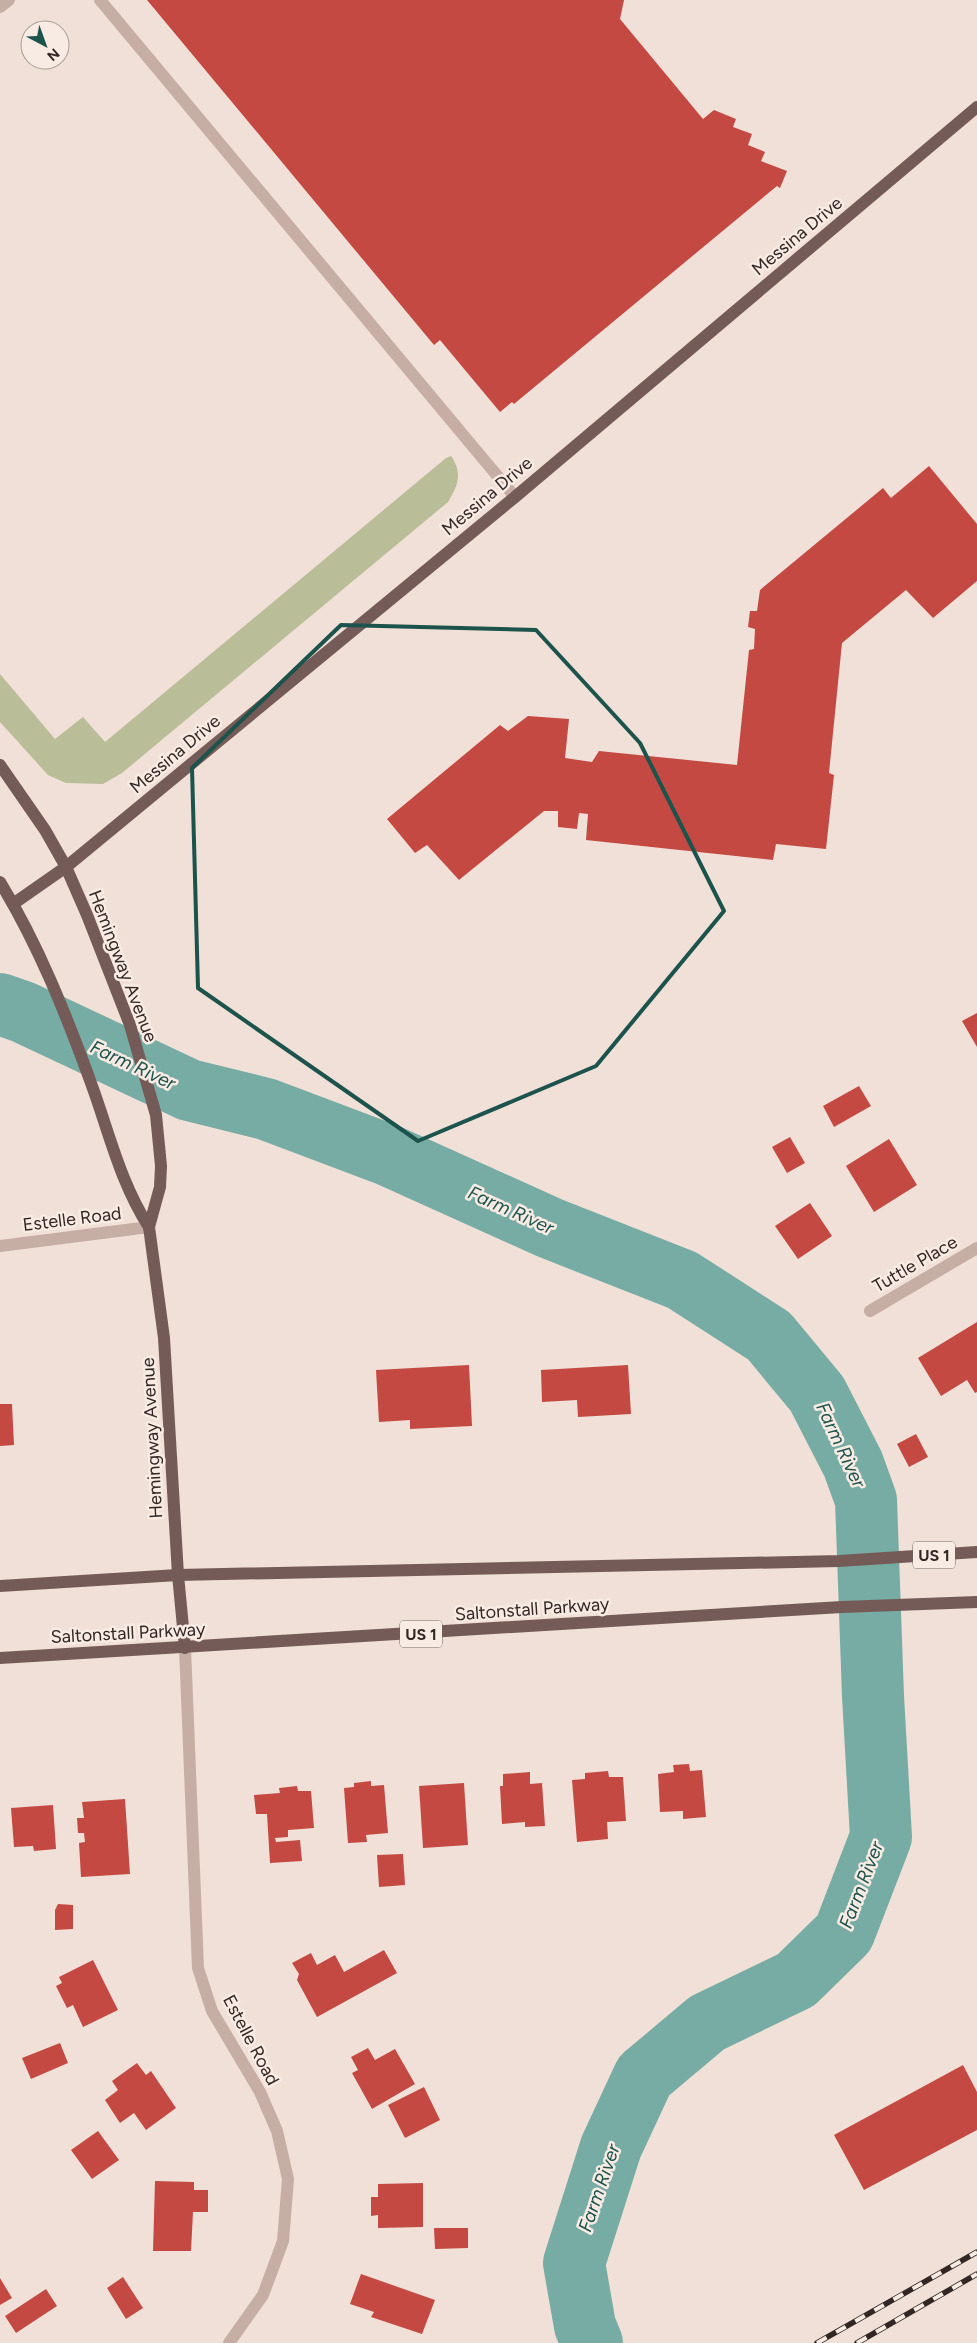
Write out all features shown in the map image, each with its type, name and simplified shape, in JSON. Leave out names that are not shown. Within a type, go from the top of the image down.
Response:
[{"type":"main road","name":"Messina Drive","points":[[13,904],[66,867],[515,497],[977,107]]},
{"type":"main road","name":"Hemingway Avenue","points":[[0,765],[26,801],[66,867],[94,931],[130,1026],[156,1115],[161,1166],[160,1187],[149,1227],[164,1338],[178,1576],[185,1648]]},
{"type":"main road","name":"Hemingway Avenue","points":[[0,882],[13,904],[62,1008],[92,1084],[124,1180],[134,1204],[149,1227]]},
{"type":"main road","name":"US 1","points":[[0,1586],[178,1576],[839,1561],[977,1552]]},
{"type":"main road","name":"Saltonstall Parkway","points":[[0,1658],[894,1605],[977,1602]]},
{"type":"street","points":[[0,7],[9,0]]},
{"type":"street","points":[[100,0],[515,497]]},
{"type":"street","name":"Estelle Road","points":[[0,1246],[149,1227]]},
{"type":"street","name":"Tuttle Place","points":[[870,1311],[977,1248]]},
{"type":"street","name":"Estelle Road","points":[[185,1648],[198,1968],[212,2011],[260,2092],[277,2131],[288,2179],[283,2241],[263,2295],[229,2343]]},
{"type":"highlighted area","points":[[341,625],[536,630],[640,743],[724,911],[596,1066],[418,1141],[198,988],[192,768]]},
{"type":"green space","points":[[451,456],[457,468],[458,479],[448,502],[122,773],[103,784],[66,783],[48,775],[0,722],[0,674],[55,739],[83,717],[105,742],[446,458]]},
{"type":"building","points":[[147,0],[624,0],[620,19],[703,119],[714,110],[736,119],[733,127],[752,134],[748,145],[765,152],[761,161],[787,171],[780,188],[777,186],[514,404],[512,402],[500,412],[440,340],[434,345]]},
{"type":"building","points":[[929,466],[977,524],[977,581],[933,618],[906,590],[842,643],[829,773],[834,775],[826,849],[776,844],[773,860],[586,840],[588,814],[579,813],[577,829],[558,827],[558,811],[544,811],[459,880],[427,845],[415,853],[387,819],[500,725],[508,731],[528,716],[569,719],[565,758],[592,762],[599,751],[737,765],[749,650],[754,649],[755,629],[748,627],[750,611],[757,611],[760,590],[883,488],[891,498]]},
{"type":"building","points":[[977,1013],[977,1047],[962,1021]]},
{"type":"building","points":[[859,1086],[871,1106],[834,1127],[823,1106]]},
{"type":"building","points":[[790,1137],[805,1163],[787,1173],[772,1147]]},
{"type":"building","points":[[889,1139],[917,1185],[874,1212],[846,1166]]},
{"type":"building","points":[[810,1203],[832,1236],[798,1259],[775,1226]]},
{"type":"building","points":[[977,1322],[977,1392],[975,1393],[967,1380],[941,1396],[918,1358]]},
{"type":"building","points":[[469,1365],[472,1426],[410,1429],[410,1420],[379,1422],[376,1370]]},
{"type":"building","points":[[628,1365],[631,1414],[578,1417],[577,1400],[542,1402],[541,1370]]},
{"type":"building","points":[[0,1404],[12,1404],[14,1445],[0,1446]]},
{"type":"building","points":[[916,1434],[928,1457],[909,1467],[897,1444]]},
{"type":"building","points":[[689,1764],[690,1771],[702,1770],[706,1817],[683,1819],[683,1811],[660,1812],[658,1774],[674,1772],[673,1765]]},
{"type":"building","points":[[608,1771],[609,1777],[623,1777],[626,1821],[607,1822],[608,1839],[577,1842],[572,1780],[585,1779],[585,1773]]},
{"type":"building","points":[[530,1772],[530,1784],[542,1783],[545,1826],[525,1827],[525,1822],[502,1824],[500,1786],[503,1786],[503,1774]]},
{"type":"building","points":[[371,1781],[371,1786],[384,1785],[388,1833],[366,1835],[367,1842],[348,1843],[344,1788],[354,1787],[354,1783]]},
{"type":"building","points":[[464,1783],[468,1845],[423,1848],[419,1786]]},
{"type":"building","points":[[297,1786],[298,1791],[311,1791],[314,1828],[288,1830],[288,1837],[275,1838],[276,1842],[300,1840],[302,1861],[270,1863],[267,1814],[256,1814],[254,1795],[280,1793],[279,1788]]},
{"type":"building","points":[[125,1799],[130,1874],[81,1877],[79,1843],[85,1842],[84,1833],[78,1833],[77,1818],[84,1818],[82,1802]]},
{"type":"building","points":[[53,1805],[56,1849],[34,1851],[33,1846],[14,1847],[11,1808]]},
{"type":"building","points":[[403,1854],[405,1885],[379,1887],[377,1855]]},
{"type":"building","points":[[58,1904],[73,1905],[73,1929],[55,1930],[55,1910]]},
{"type":"building","points":[[384,1950],[397,1973],[317,2017],[297,1980],[299,1974],[292,1963],[311,1953],[317,1965],[335,1955],[344,1972]]},
{"type":"building","points":[[93,1960],[118,2010],[83,2027],[73,2005],[67,2008],[56,1986],[62,1983],[59,1977]]},
{"type":"building","points":[[60,2043],[68,2063],[31,2079],[22,2058]]},
{"type":"building","points":[[368,2048],[375,2060],[395,2049],[415,2084],[372,2109],[352,2073],[358,2070],[351,2057]]},
{"type":"building","points":[[137,2063],[146,2075],[151,2071],[176,2108],[146,2130],[134,2113],[120,2123],[105,2100],[118,2090],[112,2081]]},
{"type":"building","points":[[963,2065],[977,2092],[977,2130],[864,2190],[834,2135]]},
{"type":"building","points":[[424,2087],[440,2120],[405,2138],[388,2105]]},
{"type":"building","points":[[98,2131],[119,2160],[92,2179],[71,2150]]},
{"type":"building","points":[[155,2181],[194,2182],[194,2190],[208,2190],[208,2212],[193,2212],[191,2251],[153,2251]]},
{"type":"building","points":[[423,2183],[423,2227],[378,2228],[378,2215],[371,2216],[371,2197],[378,2197],[378,2184]]},
{"type":"building","points":[[434,2228],[468,2228],[468,2248],[435,2249]]},
{"type":"building","points":[[361,2274],[435,2300],[422,2334],[371,2317],[374,2312],[350,2304]]},
{"type":"building","points":[[123,2277],[143,2308],[126,2319],[107,2288]]},
{"type":"building","points":[[0,2278],[12,2298],[0,2305]]},
{"type":"building","points":[[46,2289],[57,2306],[16,2333],[5,2316]]},
{"type":"waterway","name":"Farm River","points":[[0,1004],[23,1012],[189,1090],[266,1109],[388,1155],[550,1228],[682,1280],[769,1336],[817,1394],[853,1464],[866,1500],[873,1696],[881,1837],[844,1933],[796,1980],[707,2023],[644,2076],[611,2147],[574,2263],[585,2326],[592,2343]]},
{"type":"railway","points":[[817,2343],[977,2252]]},
{"type":"railway","points":[[857,2343],[977,2274]]}]
